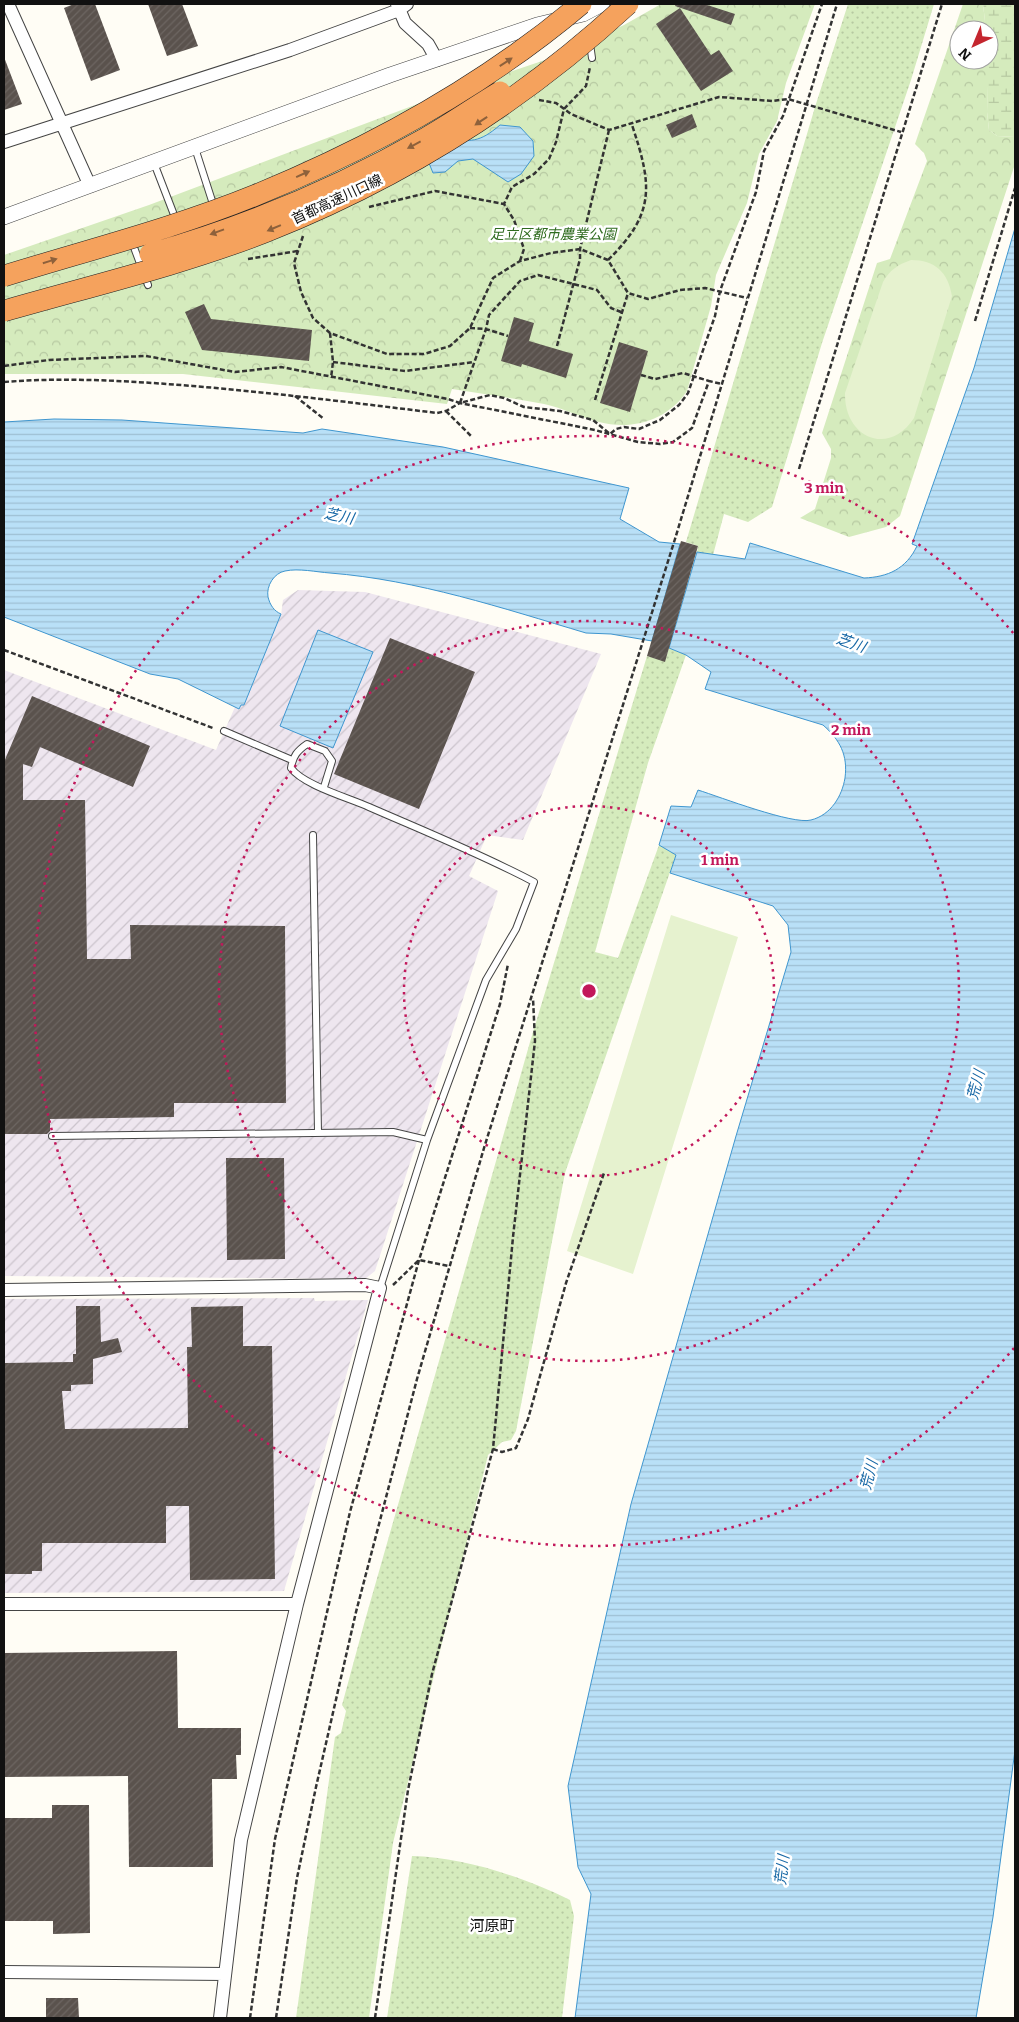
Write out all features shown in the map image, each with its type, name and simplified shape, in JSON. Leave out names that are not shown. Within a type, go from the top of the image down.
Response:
[{"type":"highway","points":[[4,297],[168,249],[248,221],[312,195],[381,162],[426,138],[504,89],[609,4]]},
{"type":"highway","name":"首都高速川口線","points":[[4,311],[192,257],[264,232],[353,193],[462,134],[507,104],[570,55],[628,4]]},
{"type":"highway","points":[[4,276],[255,195],[322,165],[388,134],[472,84],[581,11]]},
{"type":"street","points":[[8,4],[90,186]]},
{"type":"street","points":[[4,217],[390,75],[602,4]]},
{"type":"street","points":[[4,142],[62,121],[290,50],[401,6],[406,23],[428,44],[438,60]]},
{"type":"street","points":[[4,1290],[364,1285],[385,1288],[296,1604],[241,1840],[220,2018]]},
{"type":"street","points":[[4,1604],[296,1604]]},
{"type":"street","points":[[4,1972],[225,1974]]},
{"type":"lane","points":[[587,30],[592,58]]},
{"type":"lane","points":[[148,285],[132,241],[133,237],[139,232],[216,206],[195,148]]},
{"type":"lane","points":[[154,163],[175,221]]},
{"type":"lane","points":[[224,732],[292,760]]},
{"type":"lane","points":[[324,788],[332,761],[324,750],[307,744],[297,751],[292,760],[291,768],[296,774],[324,788],[478,854],[534,882],[516,929],[486,980],[427,1140],[385,1288]]},
{"type":"lane","points":[[314,835],[318,1132]]},
{"type":"lane","points":[[52,1136],[393,1132],[427,1140]]},
{"type":"path","points":[[610,434],[616,429],[624,427],[638,429],[660,420],[685,398],[715,316],[720,290],[756,192],[764,151],[779,125],[822,4]]},
{"type":"path","points":[[276,2018],[297,1878],[340,1683],[394,1465],[449,1266],[532,994],[641,650],[837,4]]},
{"type":"path","points":[[799,469],[942,4]]},
{"type":"path","points":[[504,204],[512,187],[534,174],[549,159],[556,142],[564,109],[586,86],[592,58]]},
{"type":"path","points":[[530,99],[556,103],[564,109],[609,130],[632,125],[654,115],[720,97],[772,101],[788,99],[902,132]]},
{"type":"path","points":[[608,260],[630,237],[638,224],[646,199],[644,162],[632,125]]},
{"type":"path","points":[[557,346],[580,259],[580,249],[609,130]]},
{"type":"path","points":[[975,321],[1015,188]]},
{"type":"path","points":[[369,207],[435,191],[504,204],[514,220],[524,248],[520,261]]},
{"type":"path","points":[[304,235],[294,263],[300,292],[313,318],[330,333],[387,354],[424,354],[450,346],[470,328],[493,278],[520,261],[550,253],[580,249],[608,260],[628,293],[648,299],[691,288],[720,290],[747,298]]},
{"type":"path","points":[[460,403],[486,329],[489,314],[520,281],[538,275],[597,290],[611,308],[621,312]]},
{"type":"path","points":[[595,400],[628,293]]},
{"type":"path","points":[[470,328],[486,329],[508,336]]},
{"type":"path","points":[[330,333],[333,362],[331,378]]},
{"type":"path","points":[[4,366],[49,360],[146,356],[235,372],[281,367],[448,399],[610,434],[638,442],[660,444],[673,442],[692,428],[708,381]]},
{"type":"path","points":[[333,362],[406,372],[474,362]]},
{"type":"path","points":[[641,375],[655,379],[683,373],[722,384]]},
{"type":"path","points":[[4,382],[112,380],[294,395],[437,413],[446,411],[460,403],[490,395],[504,398],[524,407],[560,411],[593,420],[610,434]]},
{"type":"path","points":[[294,395],[324,419]]},
{"type":"path","points":[[446,411],[471,436]]},
{"type":"path","points":[[4,650],[224,732]]},
{"type":"path","points":[[250,2018],[275,1839],[350,1512],[419,1260],[500,1004],[510,957]]},
{"type":"path","points":[[376,2018],[408,1790],[432,1674],[493,1449],[512,1247],[536,1041],[532,994]]},
{"type":"path","points":[[493,1449],[502,1452],[516,1448],[525,1426],[566,1283],[604,1173]]},
{"type":"path","points":[[419,1260],[449,1266]]},
{"type":"path","points":[[385,1288],[419,1260]]},
{"type":"shaded area","points":[[298,590],[365,592],[601,654],[523,840],[487,835],[469,876],[498,891],[375,1271],[365,1279],[4,1276],[4,670],[216,750],[235,707],[239,709],[241,704],[244,705],[281,615],[283,600]]},
{"type":"shaded area","points":[[314,1298],[315,1301],[368,1300],[284,1591],[4,1593],[4,1299]]},
{"type":"green space","name":"足立区都市農業公園","points":[[661,4],[815,4],[786,83],[777,121],[759,154],[747,203],[716,275],[711,306],[687,391],[679,401],[660,416],[636,424],[611,424],[592,420],[544,404],[452,389],[447,404],[183,374],[4,374],[4,255],[149,205],[436,97],[548,59],[624,25]]},
{"type":"green space","points":[[848,4],[934,4],[911,80],[822,343],[772,507],[748,522],[724,514],[713,555],[697,552],[698,546],[686,542],[815,107]]},
{"type":"green space","points":[[963,4],[983,4],[985,20],[958,20]]},
{"type":"green space","points":[[983,4],[1015,4],[1015,137],[997,136],[989,130],[987,112],[988,70],[999,70],[999,20],[985,20]]},
{"type":"green space","points":[[949,45],[949,70],[989,70],[987,112],[989,130],[997,136],[1015,137],[1015,164],[900,516],[886,527],[849,537],[800,518],[815,509],[831,458],[831,449],[822,433],[877,263],[890,259],[927,161],[924,153],[915,144]]},
{"type":"green space","points":[[911,260],[927,262],[939,269],[947,280],[952,296],[914,418],[904,430],[893,437],[881,439],[870,437],[860,431],[852,421],[847,409],[845,393],[883,282],[894,268]]},
{"type":"green space","points":[[669,648],[686,655],[648,763],[595,952],[618,958],[659,845],[676,855],[565,1173],[516,1431],[511,1440],[502,1442],[488,1455],[393,1843],[369,2018],[296,2018],[335,1737],[341,1733],[346,1711],[342,1705],[364,1624],[530,1042],[647,656],[665,661]]},
{"type":"green space","points":[[671,915],[738,937],[633,1274],[567,1251]]},
{"type":"green space","points":[[412,1856],[432,1857],[472,1864],[513,1876],[570,1900],[574,1916],[562,2018],[387,2018]]},
{"type":"water","points":[[500,125],[520,127],[533,141],[534,156],[521,174],[508,182],[473,159],[458,161],[445,172],[433,173],[427,158],[445,138],[474,140],[493,131]]},
{"type":"water","points":[[1015,228],[1015,1750],[993,1917],[976,2018],[575,2018],[591,1894],[578,1867],[568,1786],[631,1504],[736,1136],[791,952],[788,925],[773,906],[670,873],[676,855],[659,845],[671,806],[691,807],[698,790],[773,815],[811,820],[824,814],[834,804],[841,791],[846,770],[844,755],[838,742],[823,725],[705,689],[711,672],[686,655],[669,648],[697,552],[745,559],[750,543],[864,578],[888,574],[902,566],[913,554],[917,546],[912,544],[974,368]]},
{"type":"water","name":"芝川","points":[[54,419],[122,420],[303,433],[322,429],[443,447],[629,488],[620,519],[659,542],[680,544],[652,641],[611,634],[586,633],[428,588],[308,570],[281,572],[274,577],[268,589],[268,597],[271,605],[281,614],[244,705],[241,705],[239,709],[178,679],[150,674],[4,617],[4,422]]},
{"type":"water","points":[[318,630],[373,652],[333,748],[280,726]]},
{"type":"building","points":[[74,4],[95,4],[120,70],[91,81],[64,8]]},
{"type":"building","points":[[148,4],[182,4],[198,46],[167,56]]},
{"type":"building","points":[[676,4],[704,4],[735,14],[731,25],[675,6]]},
{"type":"building","points":[[680,8],[711,55],[719,50],[733,71],[701,91],[656,24]]},
{"type":"building","points":[[4,57],[22,104],[4,110]]},
{"type":"building","points":[[692,114],[697,127],[672,138],[666,125]]},
{"type":"building","points":[[204,304],[211,319],[312,330],[309,361],[202,350],[185,312]]},
{"type":"building","points":[[514,317],[534,323],[529,341],[573,354],[566,378],[522,364],[521,367],[501,361]]},
{"type":"building","points":[[619,342],[648,351],[630,412],[600,403]]},
{"type":"building","points":[[681,541],[698,546],[665,662],[647,656]]},
{"type":"building","points":[[390,638],[475,672],[419,809],[334,774]]},
{"type":"building","points":[[32,696],[150,746],[133,787],[40,747],[32,767],[23,764],[23,800],[85,800],[87,959],[131,959],[130,925],[285,926],[286,1103],[174,1103],[174,1117],[50,1119],[50,1131],[47,1134],[4,1134],[4,762]]},
{"type":"building","points":[[226,1158],[284,1158],[285,1259],[227,1260]]},
{"type":"building","points":[[76,1306],[100,1306],[101,1342],[118,1338],[122,1352],[93,1359],[93,1384],[71,1385],[71,1391],[62,1391],[65,1429],[188,1428],[187,1347],[192,1347],[191,1307],[243,1306],[243,1346],[272,1346],[275,1579],[190,1580],[189,1506],[166,1506],[166,1543],[42,1543],[42,1571],[32,1571],[32,1574],[4,1574],[5,1363],[73,1362],[73,1354],[76,1354]]},
{"type":"building","points":[[177,1651],[178,1728],[241,1728],[241,1755],[236,1755],[237,1779],[212,1779],[213,1867],[129,1867],[128,1776],[4,1777],[4,1653]]},
{"type":"building","points":[[52,1805],[89,1805],[90,1933],[53,1934],[53,1921],[4,1921],[4,1818],[52,1818]]},
{"type":"building","points":[[46,1998],[78,1998],[79,2018],[46,2018]]},
{"type":"district","name":"河原町","points":[[492,1926]]},
{"type":"water label","name":"荒川","points":[[976,1085]]},
{"type":"water label","name":"荒川","points":[[869,1475]]},
{"type":"water label","name":"荒川","points":[[782,1870]]}]
